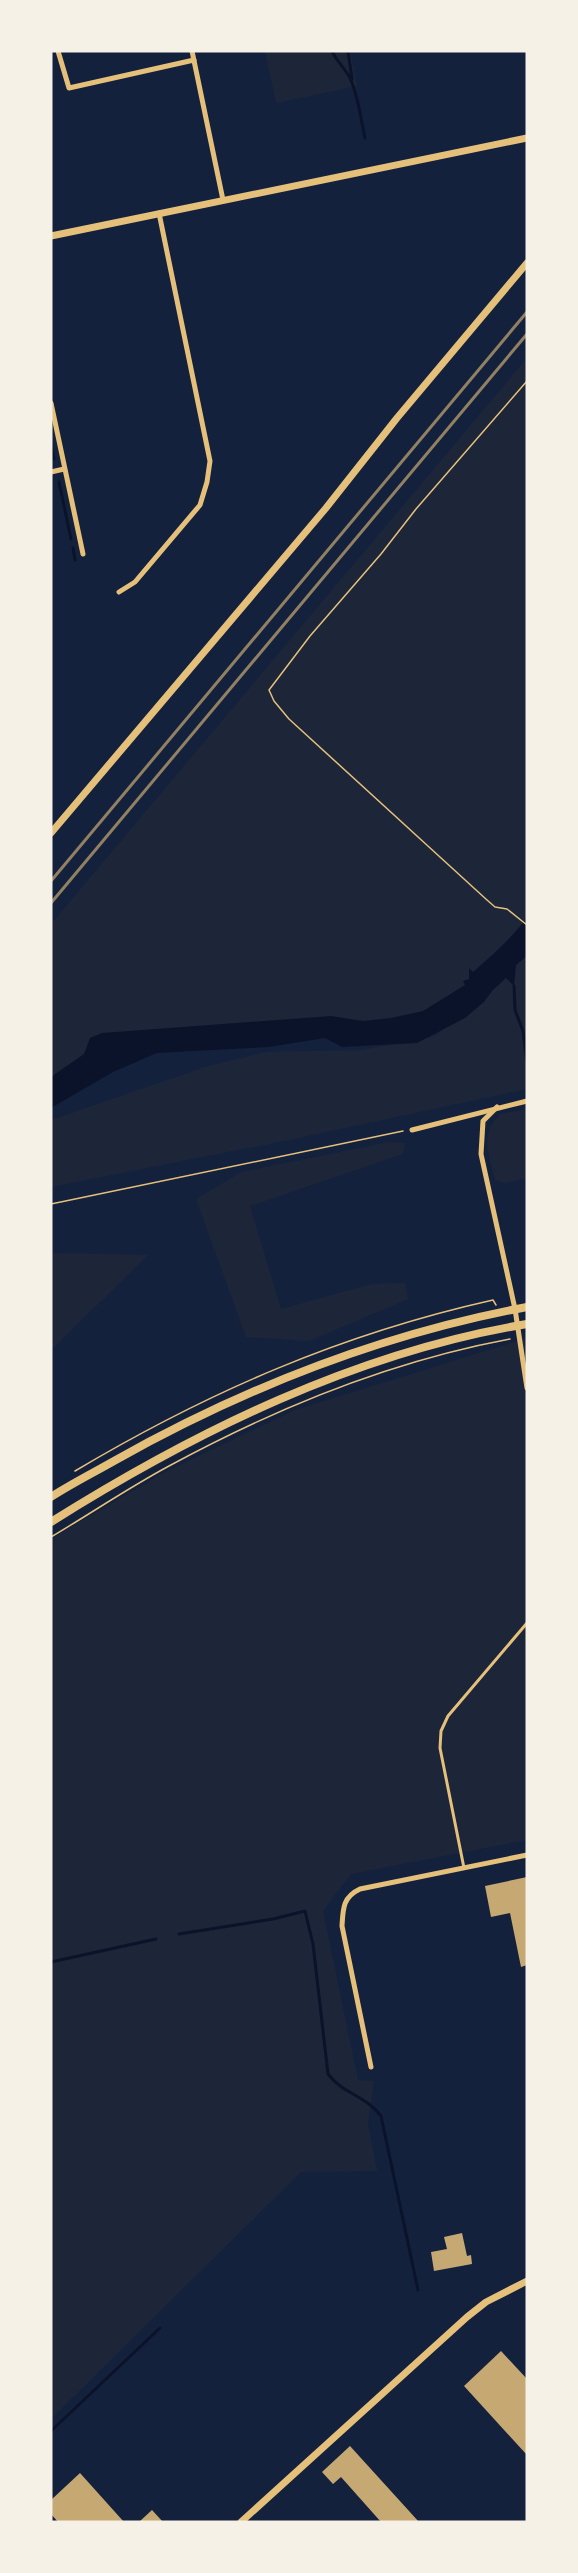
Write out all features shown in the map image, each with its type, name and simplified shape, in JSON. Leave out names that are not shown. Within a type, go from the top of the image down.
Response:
[{"type":"main road","points":[[51,1497],[163,1434],[282,1379],[391,1341],[527,1307]]},
{"type":"main road","points":[[51,1522],[173,1449],[293,1395],[419,1349],[453,1339],[527,1324]]},
{"type":"street","points":[[58,51],[69,88],[194,60]]},
{"type":"street","points":[[192,51],[223,200]]},
{"type":"street","points":[[51,236],[527,138]]},
{"type":"street","points":[[119,592],[135,582],[200,505],[210,461],[159,213]]},
{"type":"street","points":[[51,833],[326,508],[397,418],[527,263]]},
{"type":"street","points":[[51,403],[83,554]]},
{"type":"street","points":[[51,472],[64,469]]},
{"type":"street","points":[[412,1130],[527,1101]]},
{"type":"street","points":[[497,1107],[483,1120],[481,1154],[518,1325],[527,1388]]},
{"type":"street","points":[[371,2067],[342,1926],[343,1909],[348,1896],[360,1889],[527,1855]]},
{"type":"street","points":[[241,2522],[467,2317],[486,2302],[527,2281]]},
{"type":"lane","points":[[464,1868],[440,1748],[441,1731],[448,1716],[527,1623]]},
{"type":"path","points":[[527,381],[416,509],[381,554],[310,636],[269,690],[274,701],[289,719],[487,900],[495,907],[507,909],[527,925]]},
{"type":"path","points":[[51,1204],[412,1130]]},
{"type":"path","points":[[51,1537],[168,1467],[268,1418],[360,1381],[452,1353],[507,1340]]},
{"type":"shaded area","points":[[265,51],[350,51],[357,86],[276,103]]},
{"type":"shaded area","points":[[527,358],[527,924],[447,1008],[378,1026],[117,1039],[51,1081],[51,924]]},
{"type":"shaded area","points":[[527,918],[527,956],[516,965],[514,986],[506,978],[484,1002],[465,1018],[417,1043],[342,1047],[325,1038],[269,1047],[157,1053],[113,1072],[51,1108],[51,1077],[84,1054],[90,1038],[102,1033],[331,1016],[363,1021],[423,1011],[465,985],[463,981],[469,979],[469,968],[473,972],[480,966]]},
{"type":"shaded area","points":[[527,945],[527,1089],[289,1140],[51,1187],[51,1120],[208,1066],[266,1052],[361,1050],[434,1037],[495,986]]},
{"type":"shaded area","points":[[527,1109],[527,1178],[504,1183],[495,1180],[487,1146],[490,1130],[500,1114]]},
{"type":"shaded area","points":[[389,1142],[405,1143],[403,1154],[250,1206],[281,1309],[372,1284],[405,1283],[408,1299],[309,1341],[246,1337],[196,1199],[241,1172]]},
{"type":"shaded area","points":[[51,1253],[148,1255],[51,1350]]},
{"type":"shaded area","points":[[527,1338],[527,1840],[351,1874],[323,1911],[358,2080],[374,2081],[368,2124],[377,2171],[301,2172],[51,2419],[51,1539],[163,1473],[295,1410]]},
{"type":"building","points":[[527,1877],[527,1965],[521,1967],[510,1913],[491,1917],[485,1886]]},
{"type":"building","points":[[462,2233],[467,2256],[471,2255],[472,2264],[434,2271],[431,2252],[447,2249],[444,2237]]},
{"type":"building","points":[[501,2351],[527,2379],[527,2455],[464,2386]]},
{"type":"building","points":[[350,2446],[419,2522],[381,2522],[341,2477],[333,2484],[322,2472]]},
{"type":"building","points":[[80,2473],[124,2522],[58,2522],[51,2514],[51,2500]]},
{"type":"building","points":[[152,2510],[163,2522],[139,2522]]},
{"type":"waterway","points":[[332,51],[352,83],[365,138]]},
{"type":"waterway","points":[[348,51],[352,79]]},
{"type":"waterway","points":[[51,443],[54,459]]},
{"type":"waterway","points":[[59,482],[71,539]]},
{"type":"waterway","points":[[73,548],[75,560]]},
{"type":"waterway","points":[[514,986],[515,1010],[523,1031],[527,1062]]},
{"type":"waterway","points":[[179,1934],[273,1919],[305,1911],[313,1944],[328,2074],[340,2086],[368,2103],[381,2116],[418,2290]]},
{"type":"waterway","points":[[51,1962],[156,1939]]},
{"type":"waterway","points":[[51,2431],[160,2328]]},
{"type":"railway","points":[[51,881],[527,312]]},
{"type":"railway","points":[[51,903],[527,334]]}]
